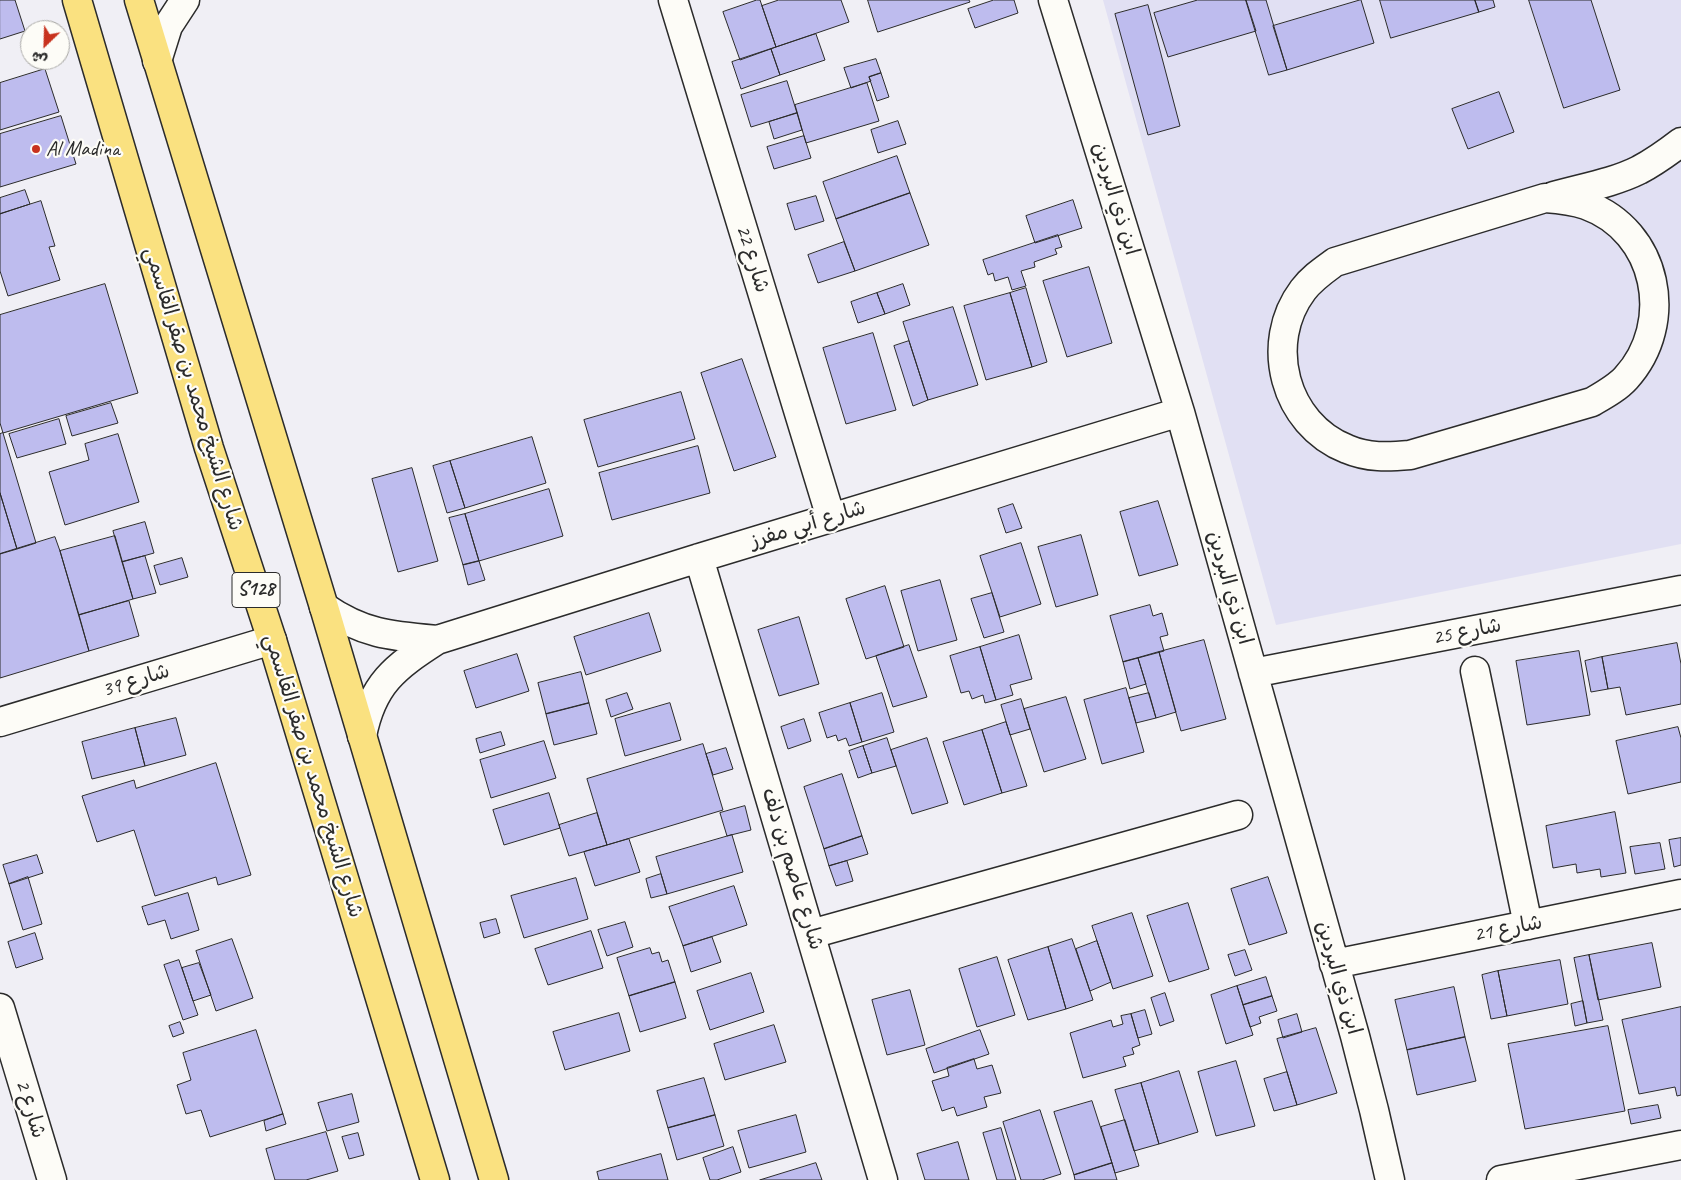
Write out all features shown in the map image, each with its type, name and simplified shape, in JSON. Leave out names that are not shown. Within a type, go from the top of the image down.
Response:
[{"type":"main road","name":"شارع الشيخ محمد بن صقر القاسمي","points":[[77,0],[209,448],[272,640],[435,1176]]},
{"type":"main road","points":[[139,0],[324,607],[494,1180]]},
{"type":"street","points":[[157,61],[161,43],[168,26],[185,0]]},
{"type":"street","name":"شارع 22","points":[[673,0],[831,518]]},
{"type":"street","name":"ابن ذي البردين","points":[[1053,0],[1180,412],[1374,1110],[1385,1179]]},
{"type":"street","points":[[1545,198],[1574,201],[1587,205],[1607,216],[1624,229],[1648,265],[1653,284],[1654,325],[1647,345],[1638,362],[1626,378],[1610,392],[1592,402],[1410,455],[1389,457],[1367,456],[1346,449],[1327,438],[1310,424],[1297,407],[1288,387],[1283,367],[1282,346],[1293,306],[1304,289],[1318,274],[1335,262],[1545,198],[1613,180],[1638,171],[1662,157],[1681,142]]},
{"type":"street","name":"شارع أبي مفرز","points":[[362,736],[370,706],[385,680],[407,659],[437,640],[699,558],[1180,412]]},
{"type":"street","name":"شارع عاصم بن دلف","points":[[699,558],[883,1180]]},
{"type":"street","name":"شارع 25","points":[[1253,673],[1681,590]]},
{"type":"street","name":"شارع أبي مفرز","points":[[324,607],[346,621],[370,631],[387,635],[437,640]]},
{"type":"street","name":"شارع 39","points":[[0,722],[272,640]]},
{"type":"street","points":[[1475,671],[1528,925]]},
{"type":"street","points":[[811,934],[1238,814]]},
{"type":"street","name":"شارع 21","points":[[1334,964],[1681,894]]},
{"type":"street","name":"شارع 2","points":[[0,1008],[52,1180]]},
{"type":"street","points":[[1501,1180],[1681,1144]]},
{"type":"shaded area","points":[[1103,0],[1681,0],[1681,544],[1276,625]]},
{"type":"building","points":[[0,0],[15,0],[21,20],[20,33],[0,39]]},
{"type":"building","points":[[760,0],[776,47],[740,60],[723,12]]},
{"type":"building","points":[[779,0],[841,0],[849,22],[776,47],[762,6]]},
{"type":"building","points":[[868,0],[969,0],[970,2],[878,32]]},
{"type":"building","points":[[994,0],[1014,0],[1018,13],[975,28],[968,9]]},
{"type":"building","points":[[1198,0],[1246,0],[1256,31],[1168,57],[1154,13]]},
{"type":"building","points":[[1246,0],[1266,0],[1287,70],[1269,75]]},
{"type":"building","points":[[1361,0],[1374,43],[1287,70],[1273,26]]},
{"type":"building","points":[[1380,0],[1475,0],[1479,12],[1391,38]]},
{"type":"building","points":[[1475,0],[1493,0],[1495,7],[1479,12]]},
{"type":"building","points":[[1529,0],[1591,0],[1620,90],[1564,108]]},
{"type":"building","points":[[1148,5],[1180,126],[1148,135],[1115,14]]},
{"type":"building","points":[[816,34],[825,60],[780,75],[771,49]]},
{"type":"building","points":[[771,49],[780,75],[741,89],[732,62]]},
{"type":"building","points":[[876,59],[881,73],[869,77],[871,81],[851,88],[844,68]]},
{"type":"building","points":[[45,70],[59,112],[0,130],[0,83]]},
{"type":"building","points":[[881,73],[889,97],[877,101],[869,77]]},
{"type":"building","points":[[787,81],[797,113],[751,127],[741,95]]},
{"type":"building","points":[[867,83],[879,121],[806,143],[795,105]]},
{"type":"building","points":[[1499,92],[1514,132],[1468,149],[1452,109]]},
{"type":"building","points":[[797,113],[802,130],[774,139],[769,122]]},
{"type":"building","name":"Al Madina","points":[[61,116],[76,164],[0,187],[0,134]]},
{"type":"building","points":[[898,121],[906,144],[878,153],[871,130]]},
{"type":"building","points":[[804,136],[811,158],[774,169],[767,147]]},
{"type":"building","points":[[897,156],[910,193],[836,219],[823,182]]},
{"type":"building","points":[[25,190],[30,204],[0,214],[0,198]]},
{"type":"building","points":[[910,193],[929,245],[855,271],[836,219]]},
{"type":"building","points":[[816,196],[824,221],[795,230],[787,204]]},
{"type":"building","points":[[1073,200],[1082,228],[1035,243],[1026,216]]},
{"type":"building","points":[[41,201],[55,246],[49,247],[60,280],[8,296],[0,271],[0,214]]},
{"type":"building","points":[[1058,235],[1062,247],[1055,249],[1057,254],[1034,262],[1035,267],[1021,271],[1026,286],[1012,290],[1008,277],[995,281],[993,273],[988,275],[983,260]]},
{"type":"building","points":[[844,242],[855,271],[818,283],[808,255]]},
{"type":"building","points":[[1089,267],[1112,343],[1067,357],[1043,281]]},
{"type":"building","points":[[105,284],[138,393],[3,433],[0,423],[0,315]]},
{"type":"building","points":[[903,284],[910,305],[885,314],[877,293]]},
{"type":"building","points":[[1026,288],[1047,362],[1032,367],[1010,293]]},
{"type":"building","points":[[877,293],[885,314],[858,323],[851,302]]},
{"type":"building","points":[[1010,293],[1032,367],[986,380],[964,306]]},
{"type":"building","points":[[953,307],[978,385],[928,400],[903,322]]},
{"type":"building","points":[[873,333],[896,410],[846,424],[823,348]]},
{"type":"building","points":[[909,341],[928,400],[913,406],[894,346]]},
{"type":"building","points":[[742,359],[776,457],[734,471],[701,373]]},
{"type":"building","points":[[681,392],[695,439],[598,467],[584,420]]},
{"type":"building","points":[[111,403],[118,423],[72,436],[66,416]]},
{"type":"building","points":[[59,419],[66,444],[17,458],[9,434]]},
{"type":"building","points":[[3,433],[36,543],[17,549],[0,493],[0,434]]},
{"type":"building","points":[[118,434],[139,502],[65,525],[49,472],[89,460],[85,444]]},
{"type":"building","points":[[532,437],[546,483],[465,508],[450,461]]},
{"type":"building","points":[[698,446],[710,493],[612,520],[599,473]]},
{"type":"building","points":[[450,461],[465,508],[447,513],[433,466]]},
{"type":"building","points":[[412,468],[438,561],[398,572],[372,479]]},
{"type":"building","points":[[549,489],[563,536],[479,561],[465,514]]},
{"type":"building","points":[[0,493],[17,549],[0,554]]},
{"type":"building","points":[[1158,501],[1178,565],[1139,576],[1120,512]]},
{"type":"building","points":[[1013,504],[1022,528],[1006,533],[998,509]]},
{"type":"building","points":[[465,514],[479,561],[463,565],[449,518]]},
{"type":"building","points":[[145,522],[154,553],[122,562],[113,531]]},
{"type":"building","points":[[1081,535],[1098,595],[1056,607],[1038,547]]},
{"type":"building","points":[[115,536],[133,599],[79,615],[60,551]]},
{"type":"building","points":[[55,537],[89,651],[0,678],[0,554]]},
{"type":"building","points":[[1021,543],[1041,604],[1000,617],[980,556]]},
{"type":"building","points":[[145,556],[156,593],[133,599],[122,562]]},
{"type":"building","points":[[182,558],[188,577],[160,585],[154,566]]},
{"type":"building","points":[[479,561],[485,580],[468,585],[463,565]]},
{"type":"building","points":[[940,580],[957,640],[918,651],[901,591]]},
{"type":"building","points":[[885,586],[904,647],[866,659],[846,599]]},
{"type":"building","points":[[992,593],[1004,632],[984,638],[971,599]]},
{"type":"building","points":[[129,601],[139,636],[89,651],[79,615]]},
{"type":"building","points":[[1150,605],[1153,616],[1162,613],[1168,635],[1160,637],[1164,651],[1123,662],[1110,616]]},
{"type":"building","points":[[649,613],[661,651],[586,675],[574,637]]},
{"type":"building","points":[[799,617],[819,684],[779,696],[758,630]]},
{"type":"building","points":[[1019,635],[1032,679],[1010,685],[1013,695],[996,700],[980,647]]},
{"type":"building","points":[[1204,640],[1226,719],[1181,731],[1159,652]]},
{"type":"building","points":[[1677,643],[1681,664],[1681,704],[1626,715],[1620,687],[1608,689],[1602,657]]},
{"type":"building","points":[[909,645],[927,697],[893,707],[876,656]]},
{"type":"building","points":[[980,647],[996,700],[985,703],[983,695],[972,699],[969,691],[961,693],[950,656]]},
{"type":"building","points":[[1579,651],[1590,715],[1527,725],[1516,661]]},
{"type":"building","points":[[1159,652],[1176,712],[1156,718],[1138,658]]},
{"type":"building","points":[[517,654],[529,691],[476,708],[464,671]]},
{"type":"building","points":[[1602,657],[1608,689],[1591,692],[1585,661]]},
{"type":"building","points":[[1138,658],[1146,684],[1130,689],[1123,662]]},
{"type":"building","points":[[581,672],[589,703],[546,714],[538,683]]},
{"type":"building","points":[[1126,688],[1144,752],[1102,764],[1084,700]]},
{"type":"building","points":[[627,693],[633,709],[611,717],[606,700]]},
{"type":"building","points":[[882,693],[894,732],[862,742],[850,703]]},
{"type":"building","points":[[1149,693],[1156,718],[1136,723],[1129,698]]},
{"type":"building","points":[[1066,697],[1086,759],[1044,772],[1024,709]]},
{"type":"building","points":[[1021,699],[1030,729],[1010,735],[1001,705]]},
{"type":"building","points":[[589,703],[597,734],[554,745],[546,714]]},
{"type":"building","points":[[670,703],[681,740],[625,756],[615,719]]},
{"type":"building","points":[[850,703],[862,742],[849,746],[846,738],[838,741],[836,735],[827,738],[819,713]]},
{"type":"building","points":[[176,718],[186,755],[145,766],[135,728]]},
{"type":"building","points":[[804,719],[811,741],[788,749],[781,727]]},
{"type":"building","points":[[1006,722],[1027,786],[1002,793],[982,730]]},
{"type":"building","points":[[1678,727],[1681,738],[1681,782],[1628,794],[1616,741]]},
{"type":"building","points":[[135,728],[145,766],[92,779],[82,742]]},
{"type":"building","points":[[982,730],[1002,793],[964,805],[943,742]]},
{"type":"building","points":[[501,732],[505,745],[480,753],[476,739]]},
{"type":"building","points":[[887,738],[896,766],[872,773],[863,746]]},
{"type":"building","points":[[927,738],[948,803],[912,814],[891,750]]},
{"type":"building","points":[[544,741],[556,778],[491,798],[480,760]]},
{"type":"building","points":[[703,744],[723,810],[607,845],[587,779]]},
{"type":"building","points":[[863,746],[872,773],[858,778],[849,751]]},
{"type":"building","points":[[726,748],[733,769],[713,775],[706,754]]},
{"type":"building","points":[[216,763],[251,875],[218,885],[216,877],[155,896],[134,830],[97,842],[82,796],[134,780],[136,788]]},
{"type":"building","points":[[842,774],[862,836],[824,849],[804,787]]},
{"type":"building","points":[[549,793],[560,828],[504,845],[493,810]]},
{"type":"building","points":[[745,806],[751,830],[727,836],[720,813]]},
{"type":"building","points":[[1615,812],[1626,873],[1601,877],[1600,869],[1577,873],[1576,864],[1553,868],[1546,826]]},
{"type":"building","points":[[597,813],[607,845],[569,856],[559,825]]},
{"type":"building","points":[[732,835],[743,872],[667,894],[656,857]]},
{"type":"building","points":[[862,836],[868,854],[829,866],[824,849]]},
{"type":"building","points":[[1681,838],[1681,865],[1674,867],[1669,840]]},
{"type":"building","points":[[629,839],[640,872],[595,886],[584,852]]},
{"type":"building","points":[[1660,843],[1665,869],[1635,874],[1630,847]]},
{"type":"building","points":[[37,855],[43,873],[9,884],[3,865]]},
{"type":"building","points":[[847,861],[853,881],[836,886],[829,866]]},
{"type":"building","points":[[661,874],[667,894],[651,898],[646,879]]},
{"type":"building","points":[[28,877],[42,924],[23,930],[9,884]]},
{"type":"building","points":[[1268,877],[1287,933],[1249,945],[1231,889]]},
{"type":"building","points":[[576,878],[588,919],[524,938],[511,896]]},
{"type":"building","points":[[734,886],[747,925],[683,946],[669,907]]},
{"type":"building","points":[[188,893],[199,930],[171,939],[165,920],[148,925],[142,907]]},
{"type":"building","points":[[1188,903],[1209,969],[1169,982],[1147,916]]},
{"type":"building","points":[[1132,913],[1153,976],[1113,989],[1092,926]]},
{"type":"building","points":[[496,919],[500,933],[484,938],[480,923]]},
{"type":"building","points":[[625,922],[633,947],[607,956],[598,930]]},
{"type":"building","points":[[591,931],[603,968],[548,985],[535,949]]},
{"type":"building","points":[[35,933],[43,959],[16,968],[8,942]]},
{"type":"building","points":[[712,937],[721,962],[691,972],[683,946]]},
{"type":"building","points":[[232,939],[253,998],[216,1011],[196,951]]},
{"type":"building","points":[[1072,939],[1093,1000],[1066,1009],[1048,947]]},
{"type":"building","points":[[1097,941],[1111,982],[1090,991],[1076,949]]},
{"type":"building","points":[[1652,943],[1661,987],[1598,1000],[1589,955]]},
{"type":"building","points":[[1048,947],[1066,1009],[1028,1020],[1008,960]]},
{"type":"building","points":[[650,948],[652,954],[659,952],[662,962],[668,960],[675,982],[629,996],[617,958]]},
{"type":"building","points":[[1245,950],[1252,970],[1235,976],[1228,955]]},
{"type":"building","points":[[1589,955],[1603,1020],[1587,1023],[1574,958]]},
{"type":"building","points":[[997,957],[1015,1015],[977,1027],[959,969]]},
{"type":"building","points":[[179,960],[198,1015],[183,1020],[164,965]]},
{"type":"building","points":[[1560,960],[1568,1004],[1507,1016],[1498,971]]},
{"type":"building","points":[[199,963],[211,995],[193,1001],[182,968]]},
{"type":"building","points":[[1498,971],[1507,1016],[1491,1019],[1482,975]]},
{"type":"building","points":[[751,973],[764,1012],[710,1030],[697,991]]},
{"type":"building","points":[[1266,977],[1272,996],[1243,1005],[1237,986]]},
{"type":"building","points":[[675,982],[686,1018],[640,1032],[629,996]]},
{"type":"building","points":[[1237,986],[1253,1035],[1226,1044],[1211,995]]},
{"type":"building","points":[[1454,987],[1465,1037],[1407,1050],[1395,1000]]},
{"type":"building","points":[[910,990],[925,1045],[887,1055],[872,1000]]},
{"type":"building","points":[[1165,993],[1174,1021],[1160,1026],[1151,998]]},
{"type":"building","points":[[1272,996],[1277,1011],[1259,1017],[1261,1023],[1250,1027],[1243,1005]]},
{"type":"building","points":[[1583,1001],[1587,1023],[1575,1026],[1571,1004]]},
{"type":"building","points":[[1681,1007],[1681,1095],[1677,1096],[1675,1087],[1639,1094],[1622,1020]]},
{"type":"building","points":[[1145,1010],[1152,1034],[1138,1038],[1131,1014]]},
{"type":"building","points":[[619,1013],[630,1051],[565,1070],[553,1032]]},
{"type":"building","points":[[1131,1014],[1140,1045],[1132,1048],[1134,1054],[1123,1057],[1126,1066],[1083,1078],[1070,1033],[1111,1020],[1113,1027],[1123,1024],[1121,1016]]},
{"type":"building","points":[[1297,1014],[1302,1032],[1283,1038],[1278,1020]]},
{"type":"building","points":[[180,1022],[184,1033],[173,1037],[169,1026]]},
{"type":"building","points":[[774,1025],[786,1062],[725,1080],[714,1044]]},
{"type":"building","points":[[1608,1026],[1625,1111],[1525,1129],[1508,1044]]},
{"type":"building","points":[[1316,1028],[1337,1093],[1297,1105],[1277,1039]]},
{"type":"building","points":[[256,1030],[283,1114],[210,1137],[201,1110],[186,1114],[177,1085],[191,1080],[183,1053]]},
{"type":"building","points":[[980,1030],[989,1054],[934,1073],[926,1049]]},
{"type":"building","points":[[1465,1037],[1476,1081],[1417,1095],[1407,1050]]},
{"type":"building","points":[[974,1059],[977,1069],[992,1065],[1001,1093],[984,1097],[987,1107],[957,1116],[954,1107],[942,1111],[932,1081],[949,1076],[947,1068]]},
{"type":"building","points":[[1236,1061],[1255,1126],[1216,1136],[1198,1072]]},
{"type":"building","points":[[1179,1071],[1198,1132],[1159,1144],[1141,1083]]},
{"type":"building","points":[[1287,1072],[1297,1105],[1274,1111],[1264,1079]]},
{"type":"building","points":[[704,1078],[715,1115],[668,1128],[657,1091]]},
{"type":"building","points":[[1141,1083],[1159,1144],[1134,1151],[1115,1090]]},
{"type":"building","points":[[352,1094],[359,1122],[327,1131],[318,1103]]},
{"type":"building","points":[[1092,1101],[1112,1163],[1074,1175],[1054,1112]]},
{"type":"building","points":[[1658,1105],[1661,1118],[1631,1124],[1628,1110]]},
{"type":"building","points":[[1040,1110],[1061,1174],[1042,1180],[1021,1180],[1003,1122]]},
{"type":"building","points":[[283,1114],[286,1124],[266,1131],[264,1121]]},
{"type":"building","points":[[715,1115],[724,1146],[677,1160],[668,1128]]},
{"type":"building","points":[[796,1115],[806,1152],[749,1168],[738,1131]]},
{"type":"building","points":[[1125,1120],[1139,1166],[1115,1173],[1101,1127]]},
{"type":"building","points":[[1001,1128],[1016,1180],[997,1180],[983,1133]]},
{"type":"building","points":[[326,1132],[338,1171],[306,1180],[275,1180],[266,1149]]},
{"type":"building","points":[[358,1133],[364,1155],[349,1159],[342,1137]]},
{"type":"building","points":[[958,1142],[969,1180],[925,1180],[917,1154]]},
{"type":"building","points":[[733,1147],[741,1172],[717,1180],[710,1180],[703,1158]]},
{"type":"building","points":[[661,1154],[668,1180],[599,1180],[597,1172]]},
{"type":"building","points":[[816,1163],[822,1180],[760,1180]]},
{"type":"building","points":[[1112,1163],[1117,1180],[1075,1180],[1074,1175]]},
{"type":"place","name":"Al Madina","points":[[36,149]]}]
